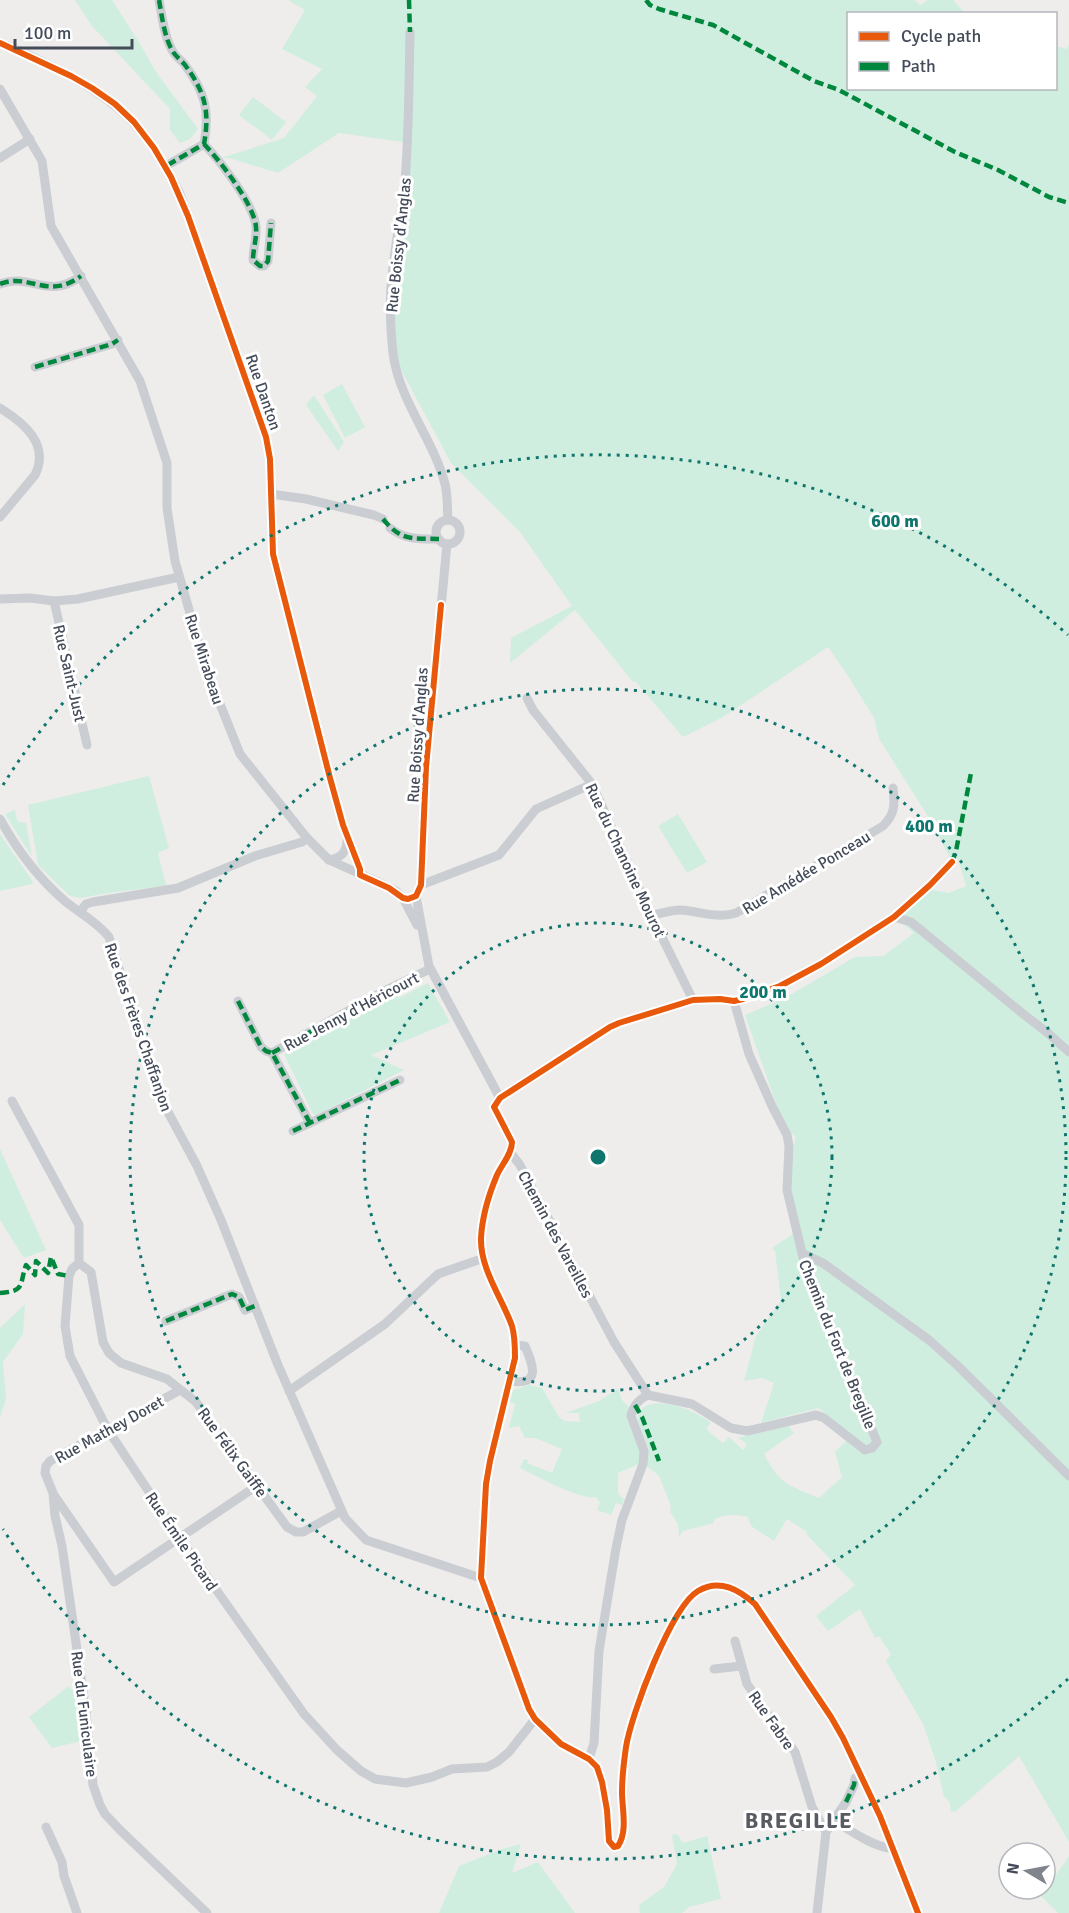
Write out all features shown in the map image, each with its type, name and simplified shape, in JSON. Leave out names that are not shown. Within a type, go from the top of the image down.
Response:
[{"type":"street","points":[[159,0],[164,28],[172,50],[201,88],[206,106],[207,124],[204,144],[232,179],[256,227],[253,260],[260,266],[264,266],[268,261],[271,223]]},
{"type":"street","name":"Rue Boissy d'Anglas","points":[[410,32],[409,126],[401,216],[393,268],[390,320],[393,355],[401,385],[435,456],[445,486],[448,520]]},
{"type":"street","name":"Rue Danton","points":[[0,43],[71,76],[115,104],[144,134],[166,166],[188,216],[266,437],[270,459],[273,554],[330,778],[360,875]]},
{"type":"street","name":"Rue Mirabeau","points":[[0,89],[42,161],[51,225],[140,381],[167,463],[167,508],[179,577],[206,669],[240,754],[307,838],[328,860],[410,898]]},
{"type":"street","points":[[0,158],[30,139]]},
{"type":"street","points":[[166,166],[204,144]]},
{"type":"street","points":[[0,284],[18,280],[54,288],[73,282],[81,276]]},
{"type":"street","points":[[35,367],[112,344],[118,340]]},
{"type":"street","points":[[0,408],[29,430],[39,459],[35,475],[0,517]]},
{"type":"street","points":[[271,494],[306,499],[383,519]]},
{"type":"street","points":[[390,528],[399,535],[443,542],[456,541],[460,534],[457,523],[448,520],[442,522],[437,528],[443,542]]},
{"type":"street","name":"Rue Boissy d'Anglas","points":[[410,898],[421,885],[426,767],[443,542]]},
{"type":"street","points":[[0,599],[30,598],[54,601],[104,594],[179,577]]},
{"type":"street","name":"Rue Saint-Just","points":[[54,601],[87,745]]},
{"type":"street","name":"Rue du Chanoine Mourot","points":[[527,698],[533,710],[592,784],[651,915],[693,1000]]},
{"type":"street","points":[[421,885],[499,855],[536,810],[592,784]]},
{"type":"street","name":"Rue Amédée Ponceau","points":[[651,915],[676,910],[716,916],[736,913],[883,826],[894,810],[893,788]]},
{"type":"street","name":"Rue des Frères Chaffanjon","points":[[0,819],[34,870],[67,903],[99,926],[112,944],[152,1071],[168,1112],[197,1166],[217,1211],[289,1391],[345,1518],[366,1540],[481,1578]]},
{"type":"street","points":[[328,860],[342,855],[346,850],[347,837]]},
{"type":"street","points":[[80,912],[86,904],[93,902],[178,888],[255,856],[302,842],[307,838]]},
{"type":"street","points":[[500,1098],[610,1027],[693,1000],[734,1001],[743,999],[780,986],[806,973],[894,917],[952,862]]},
{"type":"street","name":"Chemin des Vareilles","points":[[410,898],[430,969],[500,1098],[494,1107],[512,1142],[510,1152],[520,1165],[614,1342],[648,1395]]},
{"type":"street","points":[[894,917],[911,922],[1069,1052]]},
{"type":"street","name":"Rue Jenny d'Héricourt","points":[[272,1053],[386,990],[430,969]]},
{"type":"street","name":"Rue Jenny d'Héricourt","points":[[238,1001],[261,1047],[272,1053],[310,1123]]},
{"type":"street","points":[[734,1001],[749,1054],[787,1135],[789,1146],[787,1190],[802,1253]]},
{"type":"street","points":[[293,1131],[400,1080]]},
{"type":"street","name":"Rue Émile Picard","points":[[12,1101],[79,1225],[79,1263],[72,1269],[69,1276],[65,1326],[70,1356],[108,1430],[179,1537],[304,1714],[337,1750],[361,1771],[375,1779],[406,1783],[432,1777],[452,1769],[487,1767],[504,1758],[535,1719]]},
{"type":"street","points":[[510,1152],[497,1174],[481,1238],[484,1258],[512,1328],[515,1345],[515,1358],[486,1484],[481,1578],[508,1654],[535,1719],[561,1744],[589,1759],[597,1767],[607,1810],[609,1841],[614,1847],[618,1846],[623,1839],[622,1792],[627,1744],[643,1690],[663,1640],[686,1602],[698,1591],[714,1586],[729,1587],[741,1592],[755,1604],[831,1718],[849,1751],[893,1848],[918,1913]]},
{"type":"street","name":"Chemin du Fort de Bregille","points":[[648,1395],[692,1404],[738,1431],[747,1431],[812,1415],[820,1416],[861,1448],[865,1450],[872,1448],[877,1442],[810,1281],[802,1253]]},
{"type":"street","name":"Chemin du Fort de Bregille","points":[[802,1253],[823,1263],[929,1340],[1069,1476]]},
{"type":"street","points":[[289,1391],[385,1324],[438,1274],[484,1258]]},
{"type":"street","name":"Rue Félix Gaiffe","points":[[79,1263],[91,1272],[103,1342],[109,1353],[121,1363],[167,1380],[196,1402],[287,1527],[296,1532],[303,1532],[341,1511]]},
{"type":"street","points":[[166,1321],[232,1294],[239,1297],[245,1310],[255,1306]]},
{"type":"street","points":[[510,1381],[527,1380],[534,1373],[534,1367],[525,1346],[515,1345]]},
{"type":"street","name":"Rue Mathey Doret","points":[[45,1473],[50,1461],[180,1390]]},
{"type":"street","points":[[589,1759],[594,1743],[599,1652],[614,1559],[622,1520],[643,1464],[644,1451],[631,1416],[635,1405],[648,1395]]},
{"type":"street","name":"Rue du Funiculaire","points":[[45,1473],[53,1493],[83,1688],[93,1785],[100,1805],[120,1830],[207,1913]]},
{"type":"street","points":[[53,1493],[114,1582],[258,1485]]},
{"type":"street","name":"Rue Fabre","points":[[735,1641],[747,1684],[795,1752],[812,1807],[826,1832]]},
{"type":"street","points":[[714,1669],[741,1666]]},
{"type":"street","points":[[817,1913],[826,1832],[846,1802],[855,1778]]},
{"type":"street","points":[[833,1820],[886,1848],[893,1848]]},
{"type":"street","points":[[46,1827],[62,1862],[64,1876],[77,1913]]},
{"type":"green space","points":[[75,0],[112,0],[156,72],[198,129],[190,139],[180,143],[170,130],[170,109],[92,26]]},
{"type":"green space","points":[[288,0],[915,0],[920,5],[928,0],[953,0],[964,12],[847,12],[847,90],[1057,90],[1057,46],[1067,49],[1069,44],[1069,1842],[1019,1756],[955,1812],[950,1811],[949,1801],[944,1797],[935,1759],[923,1724],[886,1661],[891,1654],[879,1636],[875,1638],[860,1609],[828,1631],[816,1616],[855,1585],[806,1534],[807,1532],[787,1519],[774,1541],[751,1526],[748,1517],[734,1515],[722,1516],[714,1520],[714,1523],[683,1531],[679,1537],[678,1524],[670,1512],[671,1506],[659,1476],[646,1465],[648,1448],[638,1422],[638,1412],[645,1406],[664,1403],[674,1405],[711,1422],[706,1429],[723,1443],[729,1437],[743,1450],[747,1444],[738,1438],[788,1425],[794,1433],[764,1454],[781,1479],[819,1498],[842,1477],[835,1452],[850,1433],[818,1408],[761,1423],[774,1383],[762,1378],[744,1381],[756,1336],[781,1300],[775,1251],[772,1248],[793,1234],[789,1165],[796,1137],[785,1129],[745,1015],[785,998],[855,957],[883,956],[914,933],[899,920],[928,889],[948,893],[966,886],[958,859],[950,858],[929,818],[879,739],[874,718],[828,647],[723,717],[683,737],[635,681],[633,682],[575,610],[510,663],[511,638],[572,606],[520,532],[451,463],[399,366],[394,325],[410,143],[339,133],[278,173],[230,158],[221,158],[284,138],[317,96],[305,87],[322,69],[282,49],[305,10]]},
{"type":"green space","points":[[253,97],[286,122],[272,140],[239,115]]},
{"type":"green space","points":[[342,384],[365,427],[345,438],[323,395]]},
{"type":"green space","points":[[314,395],[344,442],[338,451],[306,405]]},
{"type":"green space","points":[[149,776],[169,848],[158,853],[166,886],[80,898],[70,896],[38,865],[28,805]]},
{"type":"green space","points":[[15,810],[17,821],[26,823],[32,857],[5,814]]},
{"type":"green space","points":[[678,814],[707,862],[687,873],[658,826]]},
{"type":"green space","points":[[0,834],[33,882],[32,884],[0,891]]},
{"type":"green space","points":[[428,983],[450,1022],[371,1055],[404,1070],[316,1115],[313,1114],[284,1054],[396,994],[399,998]]},
{"type":"green space","points":[[0,1149],[46,1250],[24,1258],[0,1220]]},
{"type":"green space","points":[[25,1304],[23,1334],[3,1362],[6,1399],[0,1417],[0,1328]]},
{"type":"green space","points":[[529,1385],[542,1388],[559,1417],[565,1421],[580,1422],[579,1413],[565,1413],[599,1401],[618,1389],[622,1400],[629,1407],[630,1423],[638,1442],[640,1456],[639,1464],[618,1473],[618,1494],[624,1499],[622,1505],[616,1503],[611,1515],[597,1510],[600,1503],[596,1497],[579,1495],[520,1468],[524,1459],[528,1460],[527,1463],[552,1473],[562,1449],[535,1438],[525,1438],[519,1426],[509,1428],[515,1404],[510,1402],[513,1390]]},
{"type":"green space","points":[[69,1686],[72,1690],[75,1688],[81,1701],[85,1740],[52,1748],[29,1717]]},
{"type":"green space","points":[[677,1834],[683,1843],[707,1836],[721,1899],[689,1907],[682,1913],[640,1913],[639,1905],[664,1887],[677,1864],[672,1835]]},
{"type":"green space","points":[[521,1844],[512,1873],[538,1862],[575,1913],[439,1913],[459,1866]]},
{"type":"green space","points":[[1069,1856],[1069,1913],[1058,1913],[1046,1901],[1057,1901],[1057,1873]]},
{"type":"marked path","points":[[159,0],[169,44],[197,84],[206,112],[204,144],[166,166]]},
{"type":"marked path","points":[[409,0],[410,32]]},
{"type":"marked path","points":[[646,0],[650,5],[659,9],[713,25],[814,81],[839,90],[955,152],[998,170],[1049,197],[1069,203]]},
{"type":"marked path","points":[[204,144],[227,172],[249,207],[256,227],[253,260],[260,266],[264,266],[268,261],[271,223]]},
{"type":"marked path","points":[[0,284],[21,281],[58,286],[81,276]]},
{"type":"marked path","points":[[35,367],[112,344],[118,340]]},
{"type":"marked path","points":[[383,519],[402,535],[439,539]]},
{"type":"marked path","points":[[952,862],[971,773]]},
{"type":"marked path","points":[[272,1053],[386,990]]},
{"type":"marked path","points":[[238,1001],[261,1047],[272,1053],[310,1123]]},
{"type":"marked path","points":[[293,1131],[400,1080]]},
{"type":"marked path","points":[[0,1293],[18,1289],[26,1265],[35,1275],[36,1261],[48,1273],[51,1257],[58,1274],[69,1276]]},
{"type":"marked path","points":[[166,1321],[232,1294],[239,1297],[245,1310],[255,1306]]},
{"type":"marked path","points":[[635,1405],[659,1461]]},
{"type":"marked path","points":[[846,1802],[855,1778]]},
{"type":"cycle path","points":[[0,43],[71,76],[115,104],[134,122],[154,148],[171,177],[188,216],[266,437],[270,459],[273,554],[343,825],[360,869],[360,875],[408,899],[416,896],[421,885],[426,767],[441,605]]},
{"type":"cycle path","points":[[918,1913],[880,1816],[831,1717],[755,1604],[729,1587],[706,1587],[698,1591],[687,1601],[665,1639],[644,1688],[629,1732],[623,1769],[623,1834],[618,1846],[614,1847],[609,1841],[607,1810],[597,1767],[589,1759],[561,1744],[535,1719],[529,1709],[481,1578],[486,1484],[515,1358],[512,1326],[484,1261],[481,1238],[491,1190],[512,1146],[494,1107],[500,1098],[619,1023],[693,1000],[734,1001],[780,986],[821,964],[894,917],[952,862]]},
{"type":"district","name":"BREGILLE","points":[[799,1820]]}]
